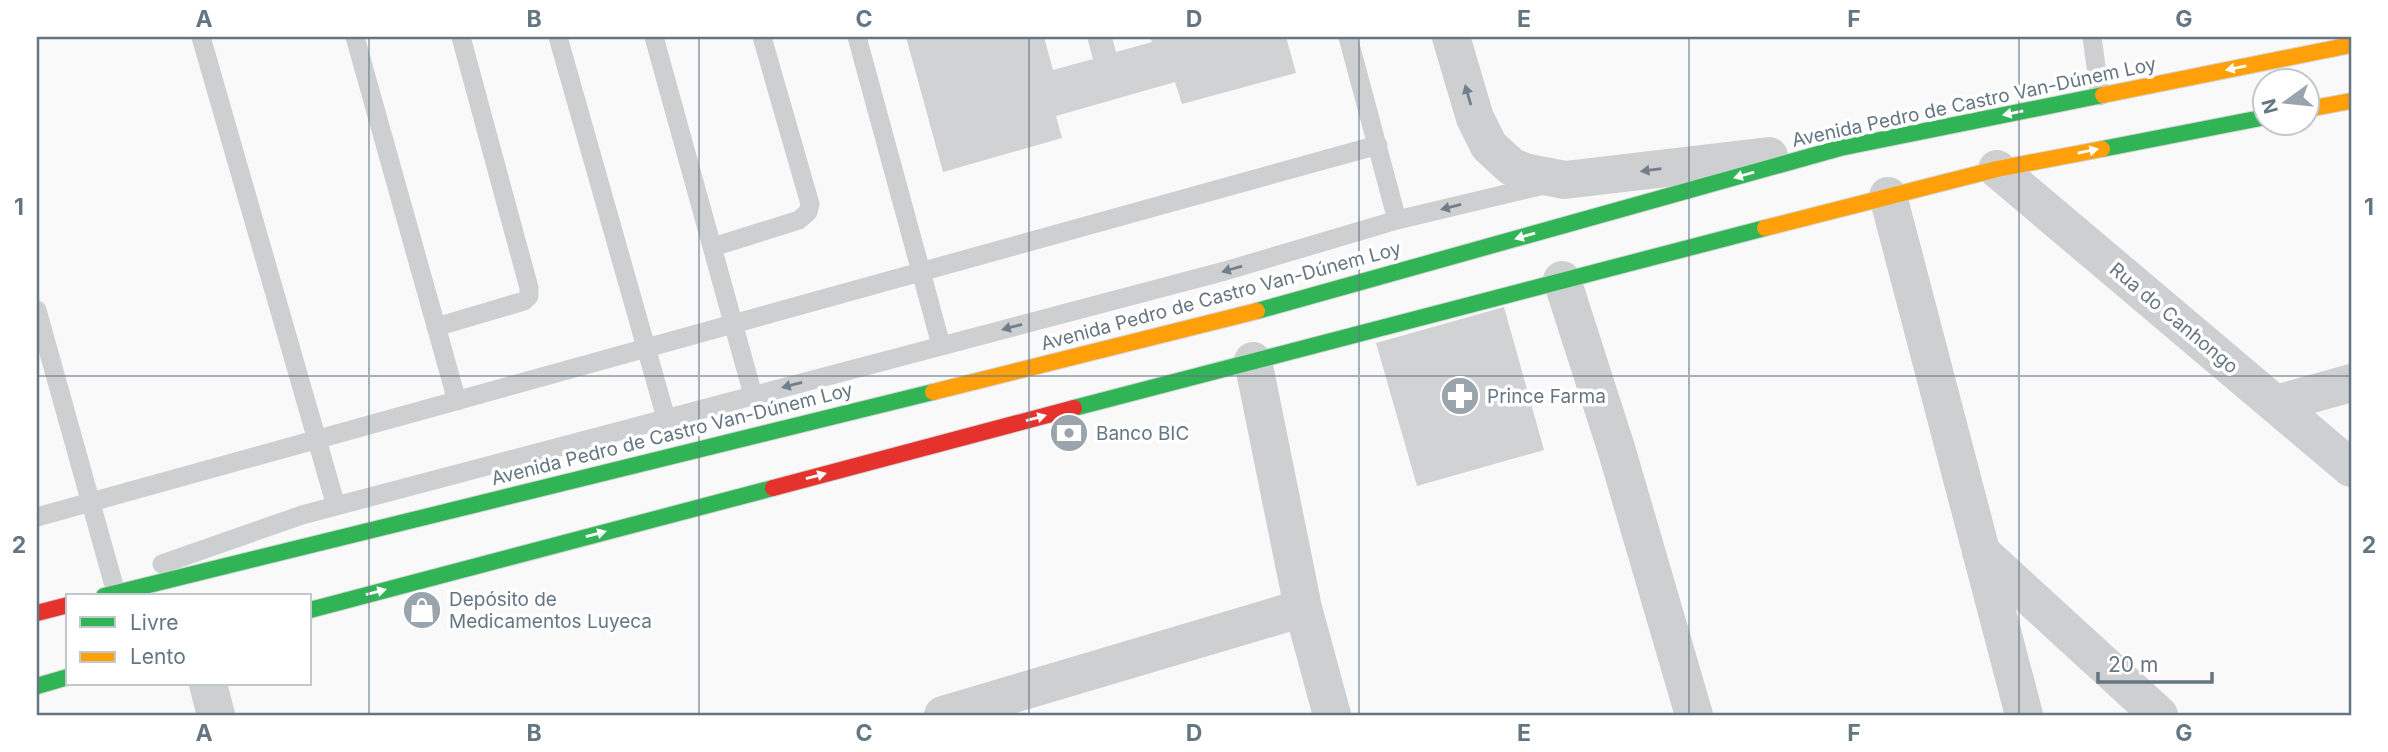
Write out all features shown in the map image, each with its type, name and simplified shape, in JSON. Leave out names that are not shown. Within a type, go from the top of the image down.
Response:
[{"type":"highway","name":"Avenida Pedro de Castro Van-Dúnem Loy","points":[[108,589],[1244,315],[1840,148],[2351,45]]},
{"type":"highway","points":[[2322,106],[2351,101]]},
{"type":"highway","points":[[312,609],[1252,360],[1888,196],[1997,169],[2252,120]]},
{"type":"highway","points":[[37,612],[66,605]]},
{"type":"highway","points":[[37,686],[66,678]]},
{"type":"street","points":[[1451,37],[1475,118],[1489,146],[1511,167],[1528,173],[1565,180],[1840,148]]},
{"type":"street","name":"Rua do Canhongo","points":[[1997,169],[2351,468]]},
{"type":"street","points":[[1888,196],[2024,715]]},
{"type":"street","points":[[1562,280],[1616,448],[1694,715]]},
{"type":"street","points":[[1252,360],[1303,608],[1332,715]]},
{"type":"street","points":[[2276,404],[2351,383]]},
{"type":"street","points":[[1981,552],[2159,715]]},
{"type":"street","points":[[943,715],[1303,608]]},
{"type":"street","points":[[209,686],[216,715]]},
{"type":"lane","points":[[201,37],[336,506]]},
{"type":"lane","points":[[355,37],[457,401]]},
{"type":"lane","points":[[436,327],[524,301],[529,296],[461,37]]},
{"type":"lane","points":[[558,37],[666,418]]},
{"type":"lane","points":[[654,37],[753,395]]},
{"type":"lane","points":[[713,247],[800,220],[808,212],[810,204],[762,37]]},
{"type":"lane","points":[[857,37],[941,345]]},
{"type":"lane","points":[[1348,37],[1397,220]]},
{"type":"lane","points":[[2092,37],[2100,96]]},
{"type":"lane","points":[[37,517],[1378,145]]},
{"type":"lane","points":[[84,594],[108,589],[302,515],[1225,271],[1397,220],[1565,180]]},
{"type":"lane","points":[[37,310],[90,503],[108,589]]},
{"type":"lane","points":[[37,612],[66,599]]},
{"type":"building","points":[[906,37],[1044,37],[1053,70],[1093,59],[1087,37],[1112,37],[1116,52],[1152,42],[1150,37],[1286,37],[1296,73],[1182,104],[1175,82],[1056,116],[1062,138],[943,172]]},
{"type":"building","name":"Prince Farma","points":[[1504,307],[1544,450],[1417,486],[1376,343]]},
{"type":"traffic: fast","points":[[1257,311],[1840,148],[2103,95]]},
{"type":"traffic: fast","points":[[2102,149],[2252,120]]},
{"type":"traffic: fast","points":[[1074,408],[1765,228]]},
{"type":"traffic: fast","points":[[112,594],[933,392]]},
{"type":"traffic: fast","points":[[312,609],[773,488]]},
{"type":"traffic: fast","points":[[37,686],[66,678]]},
{"type":"traffic: slow","points":[[2103,95],[2351,45]]},
{"type":"traffic: slow","points":[[2322,106],[2351,101]]},
{"type":"traffic: slow","points":[[1765,228],[1997,169],[2102,149]]},
{"type":"traffic: slow","points":[[933,392],[1257,311]]},
{"type":"traffic: jam","points":[[773,488],[1074,408]]},
{"type":"traffic: jam","points":[[37,613],[66,606]]},
{"type":"place","name":"Prince Farma","points":[[1460,396]]},
{"type":"place","name":"Banco BIC","points":[[1069,433]]},
{"type":"place","name":"Depósito de Medicamentos Luyeca","points":[[422,610]]}]
